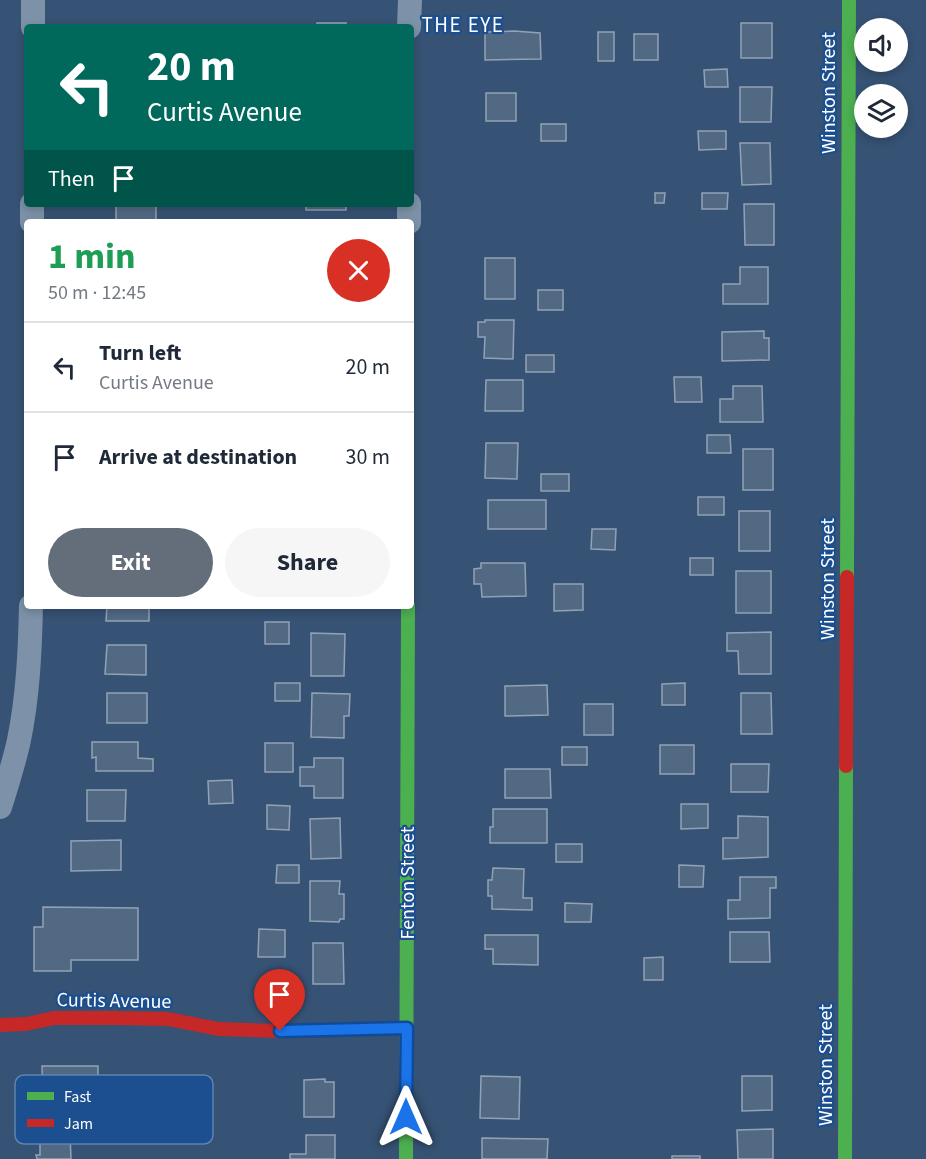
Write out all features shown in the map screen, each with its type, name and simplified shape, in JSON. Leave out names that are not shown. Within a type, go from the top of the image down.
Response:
[{"type":"street","points":[[33,0],[33,24]]},
{"type":"street","points":[[410,0],[410,24]]},
{"type":"street","name":"Winston Street","points":[[845,1159],[849,0]]},
{"type":"street","points":[[0,807],[19,741],[26,696],[30,651],[30,609]]},
{"type":"street","name":"Fenton Street","points":[[406,1159],[408,609]]},
{"type":"street","name":"Curtis Avenue","points":[[0,1025],[26,1024],[54,1018],[115,1018],[168,1019],[218,1029],[280,1031],[407,1028]]},
{"type":"building","points":[[317,23],[346,23],[346,24]]},
{"type":"building","points":[[741,23],[772,23],[772,58],[741,58]]},
{"type":"building","points":[[485,32],[540,33],[541,59],[485,60]]},
{"type":"building","points":[[598,32],[614,32],[614,61],[598,61]]},
{"type":"building","points":[[634,34],[658,34],[658,60],[634,60]]},
{"type":"building","points":[[727,69],[728,87],[705,87],[704,70]]},
{"type":"building","points":[[740,87],[772,87],[771,122],[740,122]]},
{"type":"building","points":[[486,93],[516,93],[516,121],[486,121]]},
{"type":"building","points":[[541,124],[566,124],[566,141],[541,141]]},
{"type":"building","points":[[698,131],[726,131],[726,149],[699,150]]},
{"type":"building","points":[[740,143],[770,143],[771,184],[742,185]]},
{"type":"building","points":[[655,193],[665,193],[664,203],[655,203]]},
{"type":"building","points":[[702,193],[728,193],[727,209],[702,209]]},
{"type":"building","points":[[744,204],[774,204],[774,245],[745,245]]},
{"type":"building","points":[[116,207],[156,207],[156,219],[116,219]]},
{"type":"building","points":[[306,207],[346,207],[346,210],[306,210]]},
{"type":"building","points":[[485,258],[515,258],[515,299],[485,299]]},
{"type":"building","points":[[740,267],[768,267],[768,304],[723,304],[723,284],[740,284]]},
{"type":"building","points":[[538,290],[563,290],[563,310],[538,310]]},
{"type":"building","points":[[485,320],[514,320],[513,359],[484,358],[485,337],[478,337],[478,322],[485,322]]},
{"type":"building","points":[[764,331],[764,338],[769,338],[769,360],[722,361],[722,332]]},
{"type":"building","points":[[526,355],[554,355],[554,372],[526,372]]},
{"type":"building","points":[[674,377],[701,377],[702,402],[675,402]]},
{"type":"building","points":[[486,380],[523,380],[523,411],[485,411]]},
{"type":"building","points":[[733,386],[762,386],[763,422],[720,422],[720,399],[733,399]]},
{"type":"building","points":[[707,435],[730,435],[731,453],[707,453]]},
{"type":"building","points":[[486,443],[518,443],[517,479],[485,478]]},
{"type":"building","points":[[743,449],[773,449],[773,490],[743,490]]},
{"type":"building","points":[[541,474],[569,474],[569,491],[541,491]]},
{"type":"building","points":[[698,497],[724,497],[724,515],[698,515]]},
{"type":"building","points":[[488,500],[546,500],[546,529],[488,529]]},
{"type":"building","points":[[739,511],[770,511],[770,551],[739,551]]},
{"type":"building","points":[[592,529],[616,529],[615,550],[591,549]]},
{"type":"building","points":[[690,558],[713,558],[713,575],[690,575]]},
{"type":"building","points":[[481,563],[525,563],[526,596],[482,597],[481,584],[474,584],[474,569],[481,568]]},
{"type":"building","points":[[736,571],[771,571],[771,613],[736,613]]},
{"type":"building","points":[[554,584],[583,584],[583,610],[554,611]]},
{"type":"building","points":[[107,609],[149,609],[149,621],[106,621]]},
{"type":"building","points":[[265,622],[289,622],[289,644],[265,644]]},
{"type":"building","points":[[771,632],[771,674],[739,674],[738,651],[727,651],[727,633]]},
{"type":"building","points":[[311,633],[345,634],[344,676],[311,676]]},
{"type":"building","points":[[107,645],[146,645],[146,675],[105,674]]},
{"type":"building","points":[[275,683],[300,683],[300,701],[275,701]]},
{"type":"building","points":[[685,683],[685,705],[662,705],[662,684]]},
{"type":"building","points":[[547,685],[548,715],[505,716],[505,686]]},
{"type":"building","points":[[107,693],[147,693],[147,723],[107,723]]},
{"type":"building","points":[[312,693],[350,694],[349,716],[344,716],[344,738],[311,737]]},
{"type":"building","points":[[741,693],[771,693],[772,734],[741,734]]},
{"type":"building","points":[[584,704],[613,704],[613,735],[584,735]]},
{"type":"building","points":[[92,742],[138,742],[138,758],[153,759],[153,771],[96,771],[96,757],[92,758]]},
{"type":"building","points":[[265,743],[293,743],[293,772],[265,772]]},
{"type":"building","points":[[660,745],[694,745],[694,774],[660,774]]},
{"type":"building","points":[[562,747],[587,747],[587,765],[562,765]]},
{"type":"building","points":[[314,758],[343,758],[343,798],[314,798],[314,786],[300,786],[300,767],[314,767]]},
{"type":"building","points":[[731,764],[769,764],[768,792],[731,792]]},
{"type":"building","points":[[505,769],[550,769],[551,798],[505,798]]},
{"type":"building","points":[[232,780],[233,803],[209,804],[208,781]]},
{"type":"building","points":[[87,790],[126,790],[125,821],[87,821]]},
{"type":"building","points":[[681,804],[708,804],[708,828],[681,829]]},
{"type":"building","points":[[267,805],[290,806],[289,830],[267,829]]},
{"type":"building","points":[[493,809],[547,809],[547,843],[490,843]]},
{"type":"building","points":[[738,816],[768,817],[768,857],[723,859],[723,838],[738,838]]},
{"type":"building","points":[[340,818],[341,858],[311,859],[310,819]]},
{"type":"building","points":[[121,840],[121,870],[71,871],[71,841]]},
{"type":"building","points":[[556,844],[582,844],[582,862],[556,862]]},
{"type":"building","points":[[277,865],[299,865],[299,883],[276,883]]},
{"type":"building","points":[[679,865],[704,866],[703,887],[679,887]]},
{"type":"building","points":[[493,868],[524,869],[523,898],[532,898],[532,910],[492,909],[492,896],[488,896],[488,880],[492,880]]},
{"type":"building","points":[[740,877],[776,877],[776,888],[770,888],[770,918],[728,919],[728,900],[740,900]]},
{"type":"building","points":[[310,881],[340,881],[339,894],[344,894],[344,919],[340,919],[339,922],[310,921]]},
{"type":"building","points":[[565,903],[592,904],[591,922],[565,922]]},
{"type":"building","points":[[43,907],[138,908],[138,960],[71,960],[71,971],[34,971],[34,927],[43,927]]},
{"type":"building","points":[[259,929],[285,930],[285,957],[258,957]]},
{"type":"building","points":[[730,932],[769,932],[770,962],[730,962]]},
{"type":"building","points":[[485,935],[538,935],[538,965],[493,964],[493,949],[485,949]]},
{"type":"building","points":[[313,943],[343,943],[344,984],[313,984]]},
{"type":"building","points":[[663,957],[663,980],[644,980],[644,958]]},
{"type":"building","points":[[42,1066],[98,1066],[98,1075],[42,1075]]},
{"type":"building","points":[[481,1076],[520,1077],[519,1119],[480,1118]]},
{"type":"building","points":[[742,1076],[772,1076],[772,1110],[742,1111]]},
{"type":"building","points":[[325,1079],[325,1082],[334,1082],[334,1117],[304,1117],[304,1080]]},
{"type":"building","points":[[773,1129],[773,1159],[738,1159],[737,1130]]},
{"type":"building","points":[[306,1135],[335,1135],[335,1159],[290,1159],[290,1154],[306,1154]]},
{"type":"building","points":[[482,1138],[548,1139],[547,1159],[482,1159]]},
{"type":"building","points":[[40,1144],[70,1144],[71,1159],[37,1159],[36,1155],[40,1155]]},
{"type":"building","points":[[672,1156],[700,1156],[700,1159],[672,1159]]},
{"type":"traffic: fast","points":[[847,577],[849,0]]},
{"type":"traffic: fast","points":[[406,1159],[408,609]]},
{"type":"traffic: fast","points":[[845,1159],[846,766]]},
{"type":"traffic: jam","points":[[846,766],[847,577]]},
{"type":"traffic: jam","points":[[0,1025],[26,1024],[54,1018],[115,1018],[168,1019],[218,1029],[280,1031],[407,1028]]},
{"type":"district","name":"THE EYE","points":[[463,25]]},
{"type":"route","points":[[280,1031],[407,1028],[406,1117]]}]
